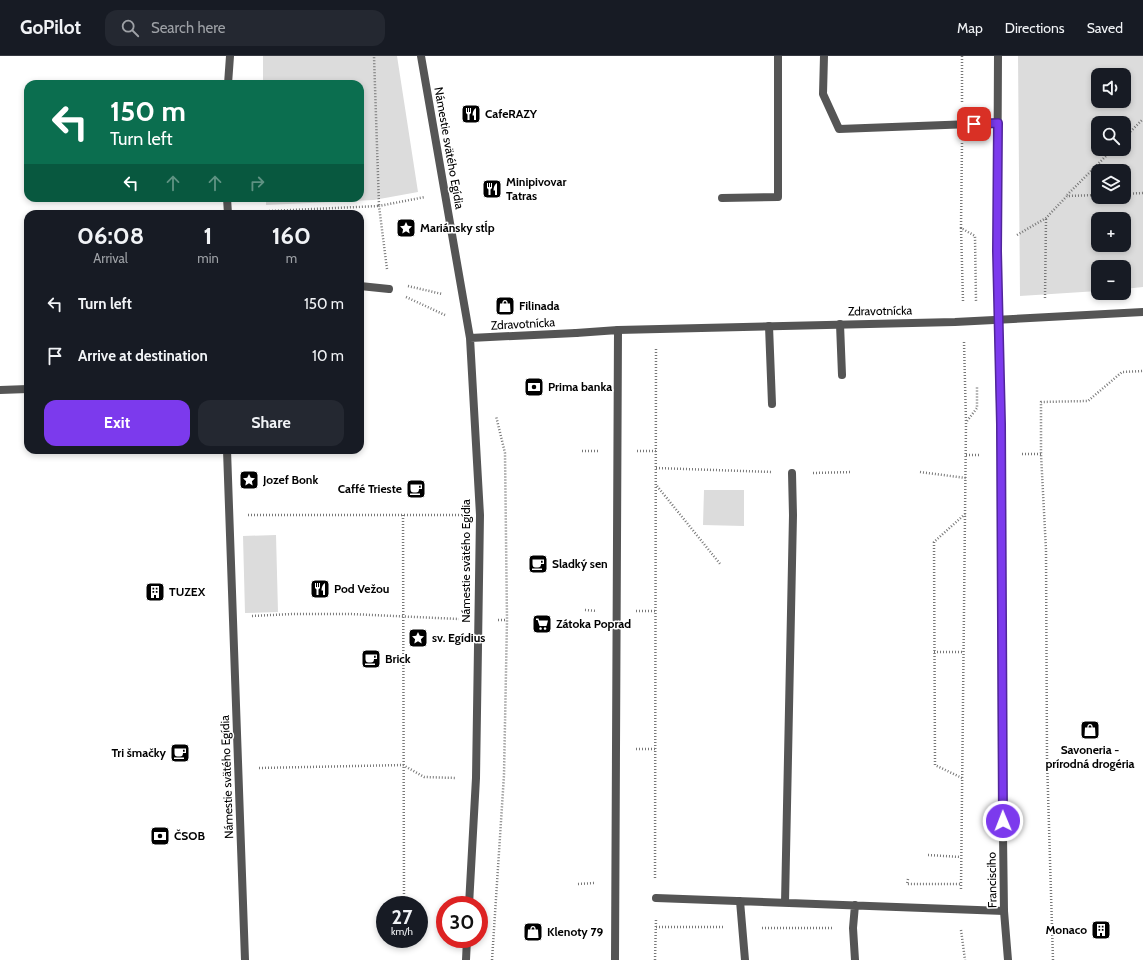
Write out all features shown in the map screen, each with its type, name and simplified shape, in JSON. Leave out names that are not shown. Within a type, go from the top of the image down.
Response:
[{"type":"street","points":[[228,80],[230,56]]},
{"type":"street","name":"Námestie svätého Egídia","points":[[421,56],[470,338],[480,515],[476,778],[469,896]]},
{"type":"street","points":[[722,198],[778,197],[778,56]]},
{"type":"street","points":[[824,56],[823,94],[839,129],[998,123]]},
{"type":"street","name":"Francisciho","points":[[998,56],[997,251],[1001,454],[1004,911],[1008,960]]},
{"type":"street","points":[[364,286],[389,285]]},
{"type":"street","name":"Zdravotnícka","points":[[470,338],[618,330],[954,322],[1143,312]]},
{"type":"street","points":[[840,324],[842,375]]},
{"type":"street","points":[[769,326],[772,404]]},
{"type":"street","points":[[615,960],[618,330]]},
{"type":"street","points":[[0,390],[24,389]]},
{"type":"street","name":"Námestie svätého Egídia","points":[[227,454],[245,960]]},
{"type":"street","points":[[785,903],[792,473]]},
{"type":"street","points":[[656,898],[1004,911]]},
{"type":"street","points":[[740,901],[745,960]]},
{"type":"street","points":[[855,906],[853,928],[855,960]]},
{"type":"street","points":[[466,960],[467,948]]},
{"type":"path","points":[[374,56],[378,206],[389,285]]},
{"type":"path","points":[[962,56],[963,304]]},
{"type":"path","points":[[1131,131],[1143,119]]},
{"type":"path","points":[[1016,235],[1046,218],[1106,156]]},
{"type":"path","points":[[307,210],[378,206],[445,193]]},
{"type":"path","points":[[1131,194],[1143,193]]},
{"type":"path","points":[[1067,196],[1091,195]]},
{"type":"path","points":[[1045,300],[1046,218]]},
{"type":"path","points":[[962,228],[975,236],[974,250]]},
{"type":"path","points":[[389,285],[448,295],[464,308]]},
{"type":"path","points":[[389,285],[445,316]]},
{"type":"path","points":[[964,343],[966,514],[961,929],[965,960]]},
{"type":"path","points":[[1053,960],[1047,760],[1046,550],[1041,454],[1041,402],[1088,401],[1122,372],[1143,371]]},
{"type":"path","points":[[655,380],[655,960]]},
{"type":"path","points":[[966,422],[977,408],[977,386]]},
{"type":"path","points":[[492,960],[504,775],[507,620],[505,454],[495,411]]},
{"type":"path","points":[[1019,454],[1041,454]]},
{"type":"path","points":[[966,455],[984,455]]},
{"type":"path","points":[[656,468],[792,473],[852,472]]},
{"type":"path","points":[[920,472],[966,478]]},
{"type":"path","points":[[656,485],[721,565]]},
{"type":"path","points":[[962,778],[935,766],[934,542],[966,514]]},
{"type":"path","points":[[229,515],[480,515]]},
{"type":"path","points":[[403,515],[402,617],[404,896]]},
{"type":"path","points":[[233,618],[299,614],[351,614],[478,619]]},
{"type":"path","points":[[934,652],[964,652]]},
{"type":"path","points":[[264,768],[403,765],[424,777]]},
{"type":"path","points":[[928,854],[961,857]]},
{"type":"path","points":[[908,879],[907,884],[961,884]]},
{"type":"path","points":[[656,927],[853,928]]},
{"type":"path","points":[[954,929],[961,929]]},
{"type":"shaded area","points":[[263,56],[397,56],[418,192],[364,200],[364,80],[263,80]]},
{"type":"shaded area","points":[[1018,56],[1143,56],[1143,287],[1131,288],[1131,260],[1091,260],[1091,291],[1020,296]]},
{"type":"shaded area","points":[[266,202],[331,202],[266,205]]},
{"type":"shaded area","points":[[704,490],[744,490],[744,526],[703,525]]},
{"type":"shaded area","points":[[276,535],[278,612],[245,613],[243,536]]},
{"type":"place","name":"CafeRAZY","points":[[471,114]]},
{"type":"place","name":"Minipivovar Tatras","points":[[492,189]]},
{"type":"place","name":"Mariánsky stĺp","points":[[406,228]]},
{"type":"place","name":"Filinada","points":[[505,306]]},
{"type":"place","name":"Prima banka","points":[[534,387]]},
{"type":"place","name":"Jozef Bonk","points":[[249,480]]},
{"type":"place","name":"Caffé Trieste","points":[[416,489]]},
{"type":"place","name":"Sladký sen","points":[[538,564]]},
{"type":"place","name":"Pod Vežou","points":[[320,589]]},
{"type":"place","name":"TUZEX","points":[[155,592]]},
{"type":"place","name":"Zátoka Poprad","points":[[542,624]]},
{"type":"place","name":"sv. Egídius","points":[[418,638]]},
{"type":"place","name":"Brick","points":[[371,659]]},
{"type":"place","name":"Savoneria - prírodná drogéria","points":[[1090,730]]},
{"type":"place","name":"Tri šmačky","points":[[180,753]]},
{"type":"place","name":"ČSOB","points":[[160,836]]},
{"type":"place","name":"Monaco","points":[[1101,930]]},
{"type":"place","name":"Klenoty 79","points":[[533,932]]},
{"type":"route","points":[[974,124],[998,123],[997,251],[1001,424],[1003,821]]}]
